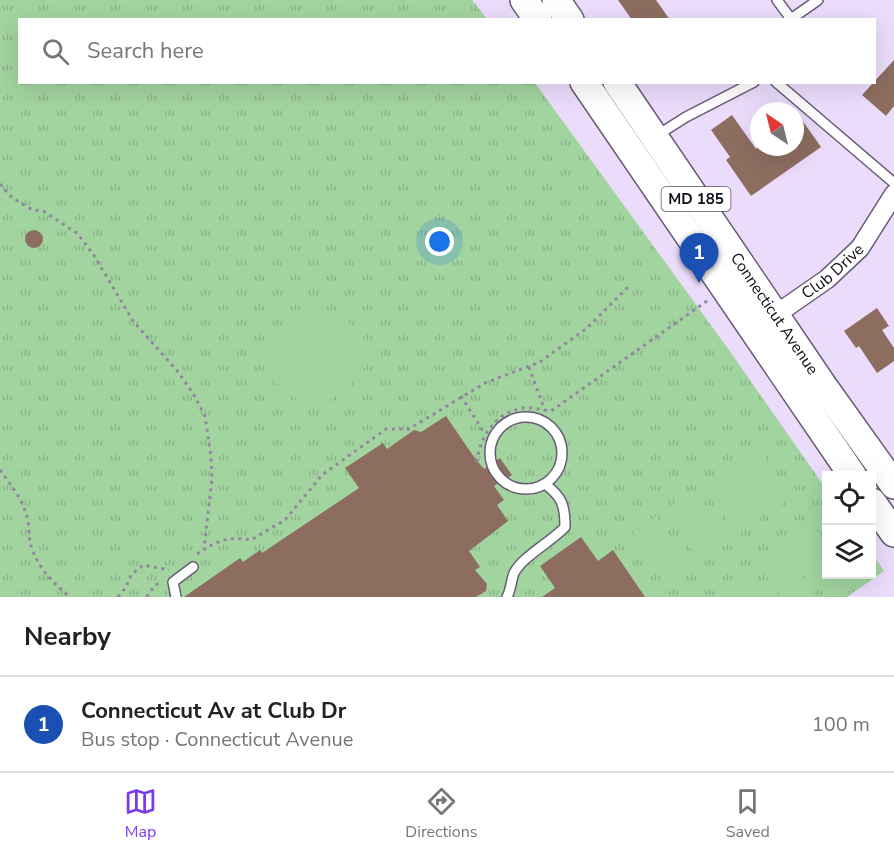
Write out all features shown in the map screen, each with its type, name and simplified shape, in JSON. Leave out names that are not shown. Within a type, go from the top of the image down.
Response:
[{"type":"main road","points":[[524,0],[537,18]]},
{"type":"main road","points":[[556,0],[569,18]]},
{"type":"main road","name":"Connecticut Avenue","points":[[585,84],[850,471]]},
{"type":"main road","name":"Connecticut Avenue","points":[[618,84],[824,387],[894,485]]},
{"type":"main road","points":[[876,508],[894,533]]},
{"type":"street","name":"Club Drive","points":[[753,331],[827,279],[860,248],[894,194]]},
{"type":"lane","points":[[777,0],[791,18],[818,0]]},
{"type":"lane","points":[[654,136],[750,84]]},
{"type":"lane","points":[[779,84],[894,183]]},
{"type":"lane","points":[[531,417],[543,421],[556,434],[561,446],[561,462],[556,473],[545,483],[534,489],[514,487],[498,477],[492,466],[489,452],[492,440],[502,426],[512,419],[531,417]]},
{"type":"lane","points":[[507,597],[514,573],[531,554],[555,538],[565,527],[565,515],[560,495],[545,483]]},
{"type":"lane","points":[[176,597],[173,582],[193,567]]},
{"type":"path","points":[[0,184],[19,202],[52,216],[78,234],[95,257],[134,321],[179,373],[206,416],[212,479],[204,549]]},
{"type":"path","points":[[196,555],[213,543],[236,537],[251,540],[285,520],[322,475],[386,429],[409,429],[485,383],[540,362],[587,328],[632,284]]},
{"type":"path","points":[[477,462],[479,448],[485,434],[500,418],[525,408],[552,411],[707,301]]},
{"type":"path","points":[[529,367],[545,411]]},
{"type":"path","points":[[461,396],[485,434]]},
{"type":"path","points":[[0,470],[16,493],[26,514],[31,546],[39,563],[51,581],[70,597]]},
{"type":"path","points":[[117,597],[126,587],[131,575],[143,565],[174,571],[158,583],[147,597]]},
{"type":"green space","points":[[0,0],[472,0],[486,18],[18,18],[18,84],[536,84],[729,350],[822,483],[822,579],[873,579],[847,597],[0,597]]},
{"type":"green space","points":[[326,309],[356,328],[367,346],[368,354],[362,370],[342,392],[326,402],[306,405],[289,394],[267,372],[263,364],[264,344],[296,334],[301,331],[306,317],[316,311]]},
{"type":"green space","points":[[757,446],[792,496],[769,513],[733,462]]},
{"type":"green space","points":[[726,468],[761,518],[738,535],[702,484]]},
{"type":"green space","points":[[688,494],[723,545],[700,561],[664,511]]},
{"type":"green space","points":[[656,516],[692,567],[669,583],[633,533]]},
{"type":"green space","points":[[812,524],[822,539],[822,579],[841,579],[824,591],[788,540]]},
{"type":"green space","points":[[780,546],[815,597],[781,597],[757,562]]},
{"type":"green space","points":[[876,559],[884,571],[876,577]]},
{"type":"green space","points":[[742,572],[759,597],[724,597],[718,589]]},
{"type":"building","points":[[618,0],[656,0],[669,18],[631,18]]},
{"type":"building","points":[[894,60],[894,106],[886,116],[862,95],[872,84],[876,84],[876,80]]},
{"type":"building","points":[[732,115],[750,140],[750,156],[804,156],[804,123],[821,147],[751,196],[726,160],[730,157],[711,130]]},
{"type":"building","points":[[34,230],[42,235],[43,239],[38,247],[34,248],[26,243],[25,239],[30,231]]},
{"type":"building","points":[[877,308],[889,326],[882,330],[894,348],[894,361],[877,373],[859,346],[856,348],[844,331]]},
{"type":"building","points":[[446,416],[484,469],[500,458],[512,475],[494,486],[504,500],[497,505],[508,521],[469,551],[480,567],[475,570],[487,584],[486,591],[476,597],[184,597],[240,558],[243,562],[260,550],[262,553],[359,488],[345,468],[383,443],[387,449],[414,430],[421,432]]},
{"type":"building","points":[[581,537],[598,561],[613,550],[645,597],[542,597],[555,588],[540,566]]},
{"type":"place","name":"Connecticut Av at Club Dr","points":[[699,283]]}]
